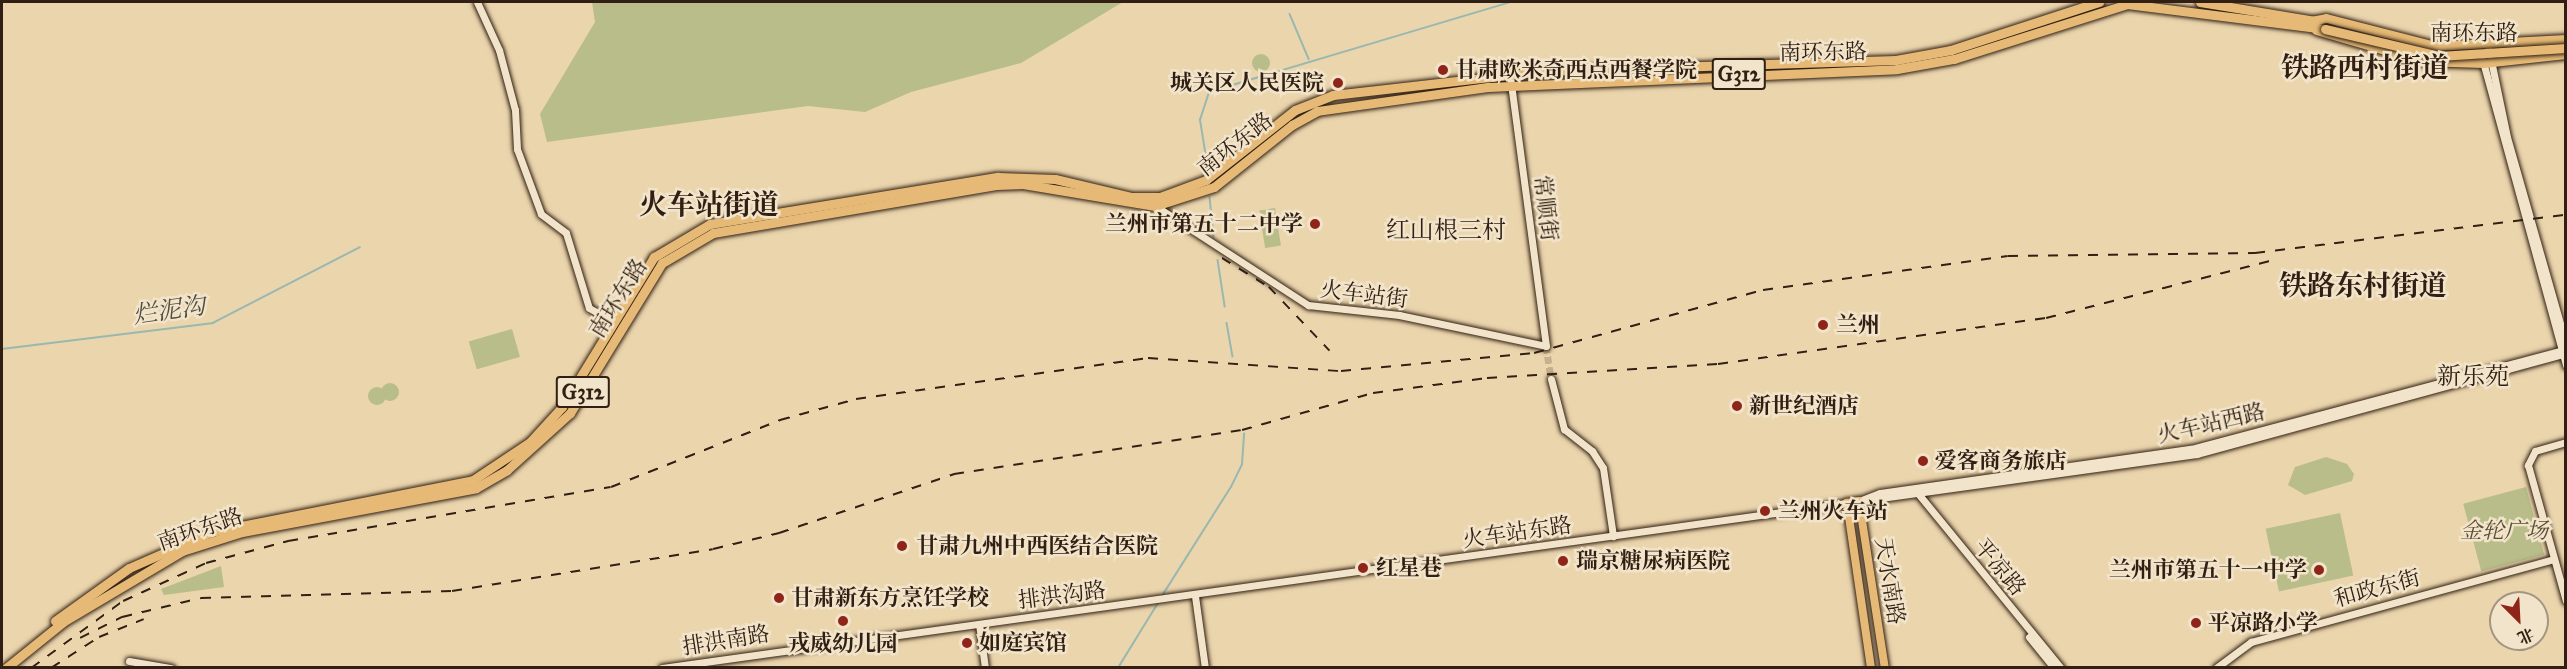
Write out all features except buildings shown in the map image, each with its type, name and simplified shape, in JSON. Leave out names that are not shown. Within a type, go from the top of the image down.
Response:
[{"type":"highway","name":"南环东路","points":[[2,663],[129,568],[199,536],[473,480],[530,442],[562,407],[663,248],[717,222],[998,177],[1055,179],[1147,198],[1196,186],[1315,100],[1510,75],[1941,58],[2099,2]]},
{"type":"highway","name":"南环东路","points":[[2200,2],[2310,24]]},
{"type":"highway","name":"南环东路","points":[[6,668],[63,622],[182,551],[242,532],[465,491],[507,470],[570,413],[662,263],[703,237],[996,185],[1023,184],[1155,206],[1214,187],[1310,114],[1512,85],[1897,69],[2127,4],[2327,26],[2439,51],[2565,41]]},
{"type":"highway","points":[[2310,24],[2326,18],[2435,46],[2484,47],[2565,41]]},
{"type":"highway","points":[[2310,24],[2402,57],[2487,63],[2565,54]]},
{"type":"highway","name":"南环东路","points":[[2327,26],[2439,56],[2565,48]]},
{"type":"main road","points":[[477,2],[499,50],[515,110],[517,149],[541,214],[566,233],[589,308],[614,322]]},
{"type":"main road","points":[[2484,47],[2564,350],[2565,366]]},
{"type":"main road","name":"常顺街","points":[[1510,75],[1546,346]]},
{"type":"main road","name":"火车站街","points":[[1147,198],[1155,206],[1197,230],[1308,305],[1399,315],[1546,346]]},
{"type":"main road","name":"火车站西路","points":[[1847,503],[1912,492],[2197,454],[2564,350]]},
{"type":"main road","points":[[1551,379],[1564,429],[1592,451],[1603,468],[1612,536]]},
{"type":"main road","points":[[2565,442],[2535,452],[2528,461],[2565,601]]},
{"type":"main road","name":"平凉路","points":[[1912,492],[2054,668]]},
{"type":"main road","name":"平凉路","points":[[1912,492],[2061,668]]},
{"type":"main road","name":"天水南路","points":[[1859,501],[1885,668]]},
{"type":"main road","name":"火车站东路","points":[[1155,601],[1847,503]]},
{"type":"main road","name":"天水南路","points":[[1847,503],[1871,668]]},
{"type":"main road","points":[[1854,547],[1866,545]]},
{"type":"main road","name":"和政东街","points":[[2216,668],[2251,642],[2554,559]]},
{"type":"main road","points":[[1196,596],[1205,668]]},
{"type":"main road","name":"排洪沟路","points":[[795,647],[1155,601]]},
{"type":"main road","points":[[980,624],[985,668]]},
{"type":"main road","name":"排洪南路","points":[[662,668],[795,647]]},
{"type":"main road","points":[[129,661],[171,668]]},
{"type":"green space","points":[[592,2],[1123,2],[1021,63],[911,92],[865,112],[808,106],[547,142],[540,114],[595,22]]},
{"type":"green space","points":[[1261,54],[1267,57],[1270,63],[1267,69],[1261,72],[1255,69],[1252,63],[1255,57]]},
{"type":"green space","points":[[1275,208],[1281,246],[1265,248],[1259,211]]},
{"type":"green space","points":[[512,329],[520,357],[477,369],[469,341]]},
{"type":"green space","points":[[386,383],[394,383],[399,388],[397,399],[386,401],[381,396],[381,388]]},
{"type":"green space","points":[[377,387],[384,389],[386,396],[384,403],[377,405],[370,403],[368,396],[370,389]]},
{"type":"green space","points":[[2326,457],[2347,464],[2354,474],[2352,481],[2305,495],[2288,485],[2295,467]]},
{"type":"green space","name":"金轮广场","points":[[2526,487],[2544,555],[2481,571],[2463,504]]},
{"type":"green space","name":"兰州市第五十一中学","points":[[2340,513],[2353,576],[2279,591],[2266,529]]},
{"type":"green space","points":[[221,566],[224,587],[164,595],[161,589]]},
{"type":"waterway","points":[[1208,170],[1200,120],[1209,92],[1510,2]]},
{"type":"waterway","points":[[1290,14],[1309,59]]},
{"type":"waterway","points":[[1210,197],[1214,237]]},
{"type":"waterway","name":"烂泥沟","points":[[2,349],[213,323],[360,247]]},
{"type":"waterway","points":[[1218,260],[1225,306]]},
{"type":"waterway","points":[[1227,323],[1233,356]]},
{"type":"waterway","points":[[1162,596],[1231,487],[1242,464],[1244,434]]},
{"type":"waterway","points":[[1118,668],[1158,603]]},
{"type":"tunnel","points":[[1546,346],[1551,379]]},
{"type":"railway","points":[[31,668],[123,601],[206,563],[288,541],[611,487],[780,420],[856,399],[1148,358],[1341,371],[1534,353],[1763,290],[2008,256],[2255,253],[2566,215]]},
{"type":"railway","points":[[1222,258],[1269,287],[1330,351]]},
{"type":"railway","points":[[80,638],[122,617],[201,598],[452,591],[713,549],[779,533],[954,474],[1242,430],[1373,393],[1487,378],[1718,364],[2046,318],[2277,259]]},
{"type":"railway","points":[[51,668],[99,637],[144,619]]},
{"type":"railway","points":[[96,668],[147,668]]},
{"type":"place","name":"甘肃欧米奇西点西餐学院","points":[[1443,70]]},
{"type":"place","name":"城关区人民医院","points":[[1338,83]]},
{"type":"place","name":"兰州市第五十二中学","points":[[1315,224]]},
{"type":"place","name":"兰州","points":[[1823,325]]},
{"type":"place","name":"新世纪酒店","points":[[1737,406]]},
{"type":"place","name":"爱客商务旅店","points":[[1923,461]]},
{"type":"place","name":"兰州火车站","points":[[1765,511]]},
{"type":"place","name":"甘肃九州中西医结合医院","points":[[902,546]]},
{"type":"place","name":"瑞京糖尿病医院","points":[[1563,561]]},
{"type":"place","name":"红星巷","points":[[1363,568]]},
{"type":"place","name":"兰州市第五十一中学","points":[[2319,570]]},
{"type":"place","name":"甘肃新东方烹饪学校","points":[[779,598]]},
{"type":"place","name":"戎威幼儿园","points":[[843,621]]},
{"type":"place","name":"平凉路小学","points":[[2196,623]]},
{"type":"place","name":"如庭宾馆","points":[[967,643]]},
{"type":"district","name":"铁路西村街道","points":[[2365,68]]},
{"type":"district","name":"火车站街道","points":[[709,205]]},
{"type":"district","name":"红山根三村","points":[[1446,231]]},
{"type":"district","name":"铁路东村街道","points":[[2363,286]]},
{"type":"district","name":"新乐苑","points":[[2473,377]]}]
